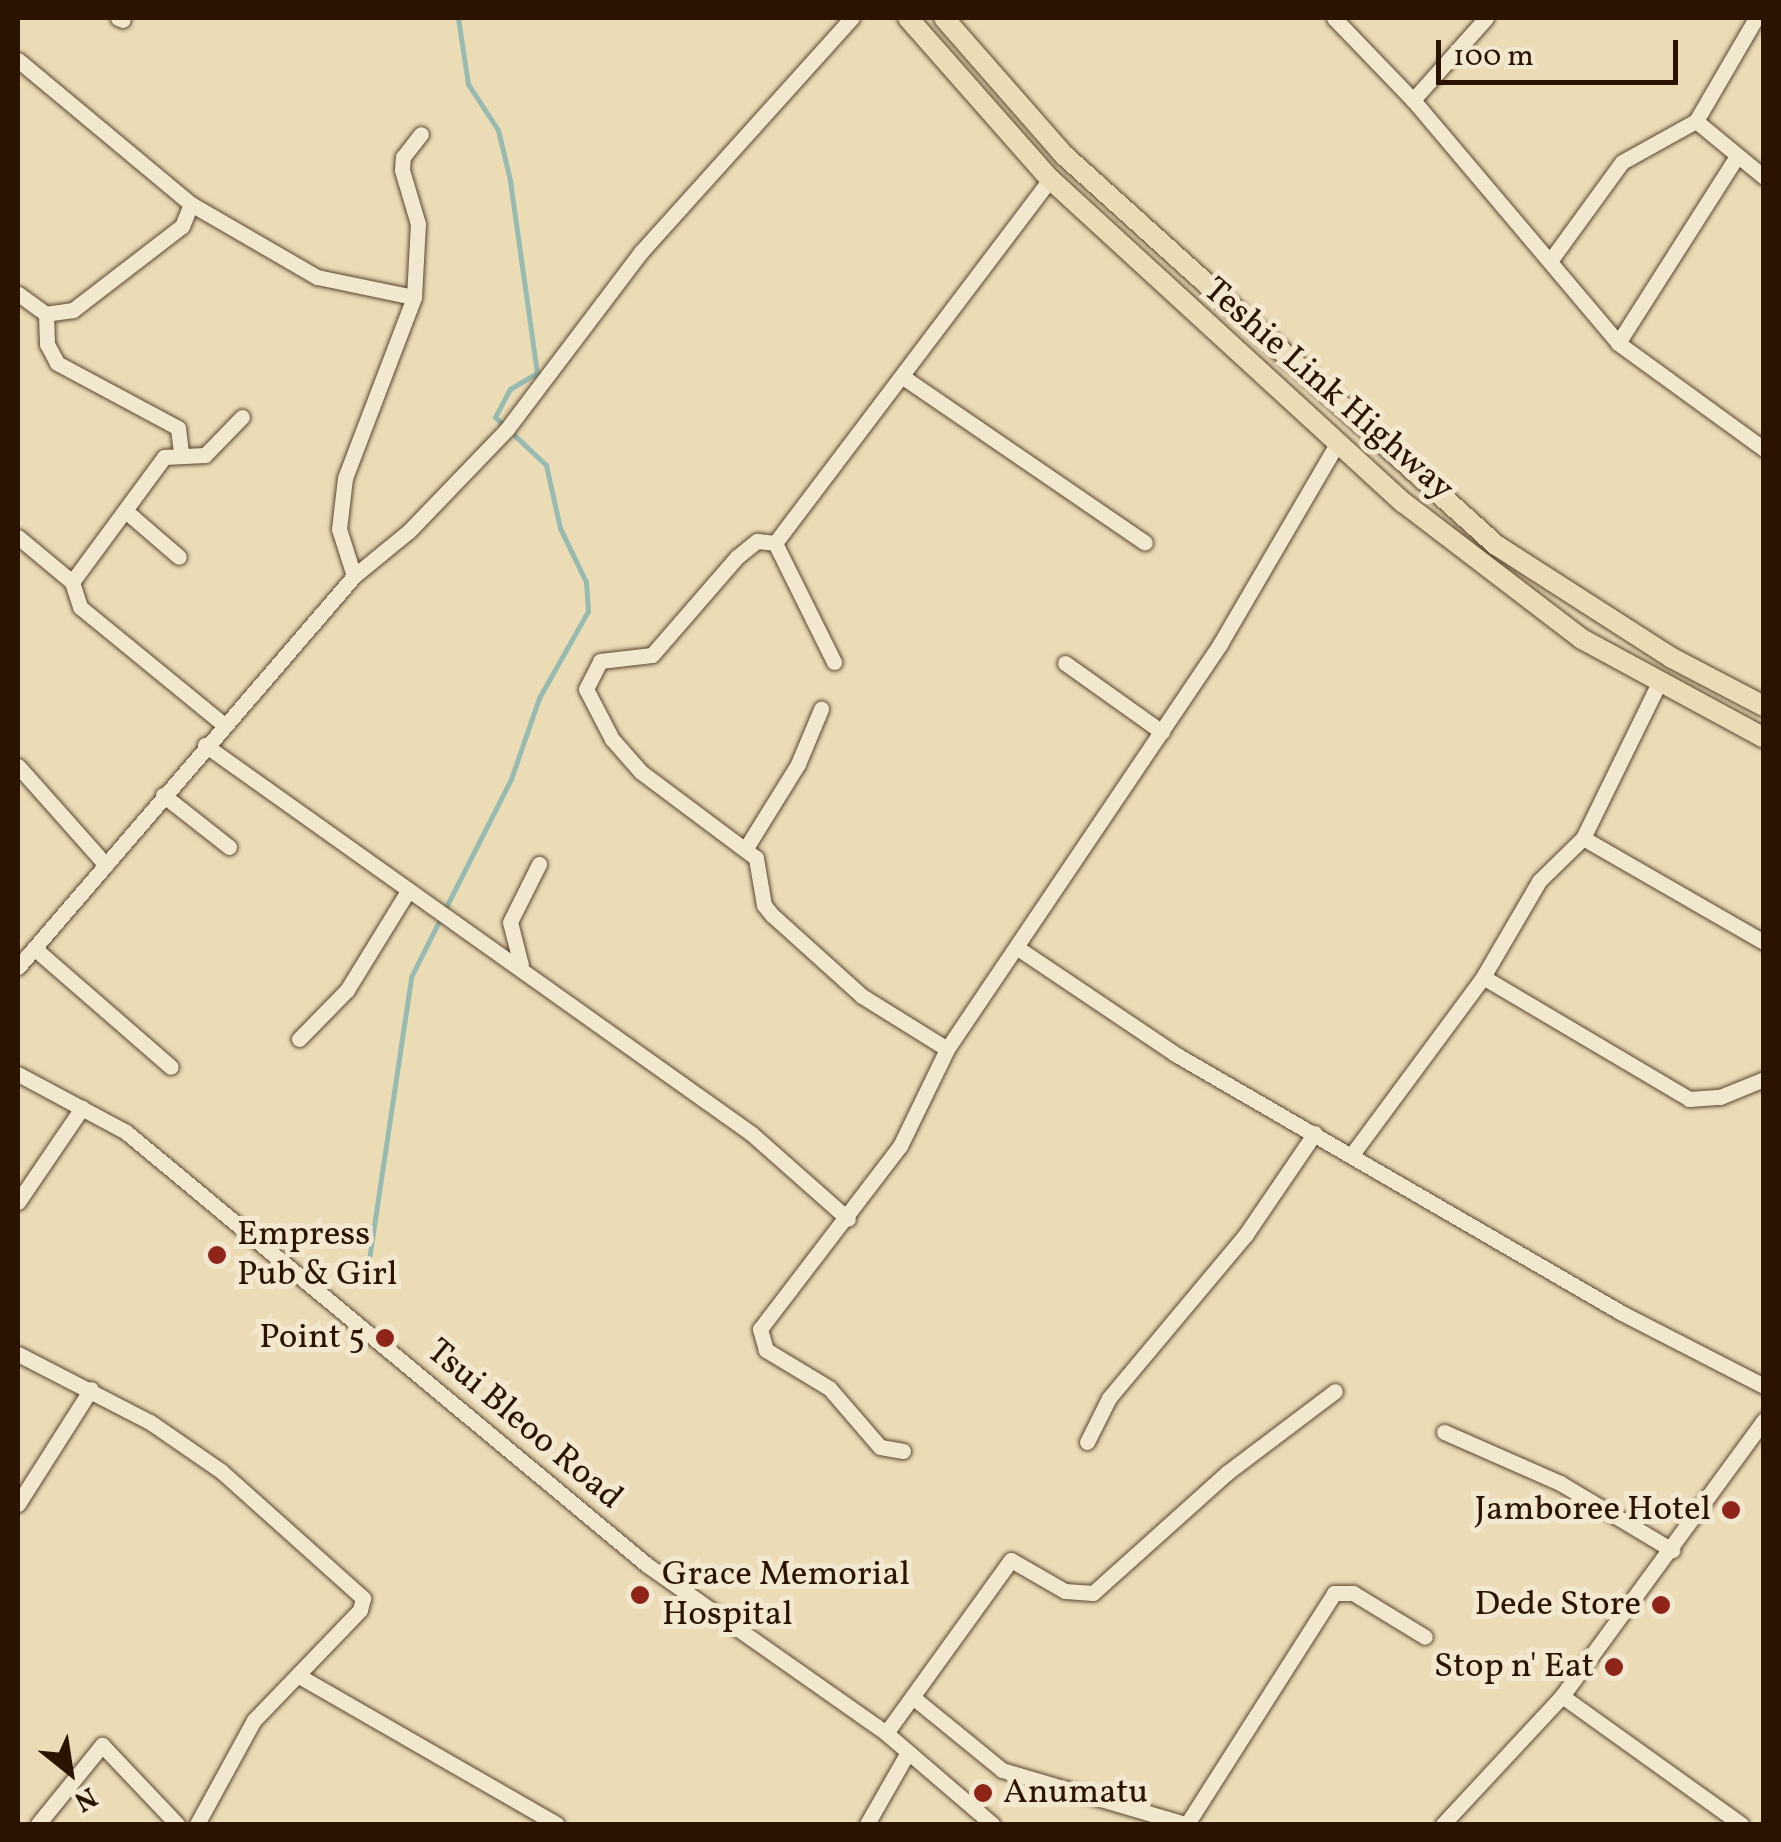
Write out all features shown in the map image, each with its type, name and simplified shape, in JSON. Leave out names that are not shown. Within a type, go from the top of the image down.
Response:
[{"type":"main road","name":"Teshie Link Highway","points":[[908,18],[1050,179],[1338,442],[1496,578],[1658,685],[1764,738]]},
{"type":"main road","name":"Teshie Link Highway","points":[[944,18],[992,79],[1079,169],[1496,545],[1672,658],[1764,706]]},
{"type":"street","points":[[18,966],[354,576],[409,530],[507,429],[641,252],[852,18]]},
{"type":"street","points":[[1334,18],[1414,100],[1618,343],[1764,450]]},
{"type":"street","points":[[1414,100],[1486,18]]},
{"type":"street","points":[[1550,261],[1622,162],[1696,121],[1756,18]]},
{"type":"street","points":[[18,60],[191,204],[317,277],[414,296]]},
{"type":"street","points":[[1696,121],[1735,160],[1764,177]]},
{"type":"street","points":[[354,576],[339,528],[344,478],[414,296],[418,224],[402,170],[402,156],[422,134]]},
{"type":"street","points":[[1618,343],[1735,160]]},
{"type":"street","points":[[775,543],[1050,179]]},
{"type":"street","points":[[18,294],[46,314],[73,310],[182,226],[191,204]]},
{"type":"street","points":[[46,314],[47,344],[57,362],[178,428],[182,454]]},
{"type":"street","points":[[904,377],[1145,543]]},
{"type":"street","points":[[72,582],[128,512],[164,457],[206,455],[242,417]]},
{"type":"street","points":[[903,1451],[880,1447],[838,1396],[780,1361],[760,1339],[760,1329],[848,1218],[912,1125],[947,1050],[1019,949],[1162,732],[1338,442]]},
{"type":"street","points":[[128,512],[179,556]]},
{"type":"street","points":[[18,537],[72,582],[80,608],[224,724]]},
{"type":"street","points":[[775,543],[757,541],[737,557],[652,655],[600,661],[586,690],[605,727],[641,772],[746,848],[762,870],[762,896],[772,915],[862,996],[947,1050]]},
{"type":"street","points":[[775,543],[834,662]]},
{"type":"street","points":[[1066,663],[1162,732]]},
{"type":"street","points":[[1353,1154],[1483,978],[1540,881],[1583,838],[1658,685]]},
{"type":"street","points":[[746,848],[798,764],[820,709]]},
{"type":"street","points":[[205,745],[414,895],[466,925],[752,1134],[848,1218]]},
{"type":"street","points":[[18,766],[104,864]]},
{"type":"street","points":[[163,795],[228,847]]},
{"type":"street","points":[[1583,838],[1764,942]]},
{"type":"street","points":[[522,966],[510,922],[514,902],[539,864]]},
{"type":"street","points":[[299,1039],[347,990],[414,895]]},
{"type":"street","points":[[34,948],[171,1067]]},
{"type":"street","points":[[1019,949],[1175,1054],[1620,1312],[1764,1386]]},
{"type":"street","points":[[1483,978],[1689,1099],[1720,1097],[1764,1079]]},
{"type":"street","name":"Tsui Bleoo Road","points":[[18,1074],[126,1132],[648,1566],[886,1732],[992,1824]]},
{"type":"street","points":[[18,1202],[82,1108]]},
{"type":"street","points":[[1087,1442],[1109,1398],[1246,1234],[1315,1133]]},
{"type":"street","points":[[18,1354],[90,1389],[221,1471],[356,1586],[360,1610],[254,1720],[198,1824]]},
{"type":"street","points":[[18,1504],[90,1389]]},
{"type":"street","points":[[886,1732],[915,1699],[1011,1560],[1065,1591],[1093,1593],[1228,1472],[1335,1392]]},
{"type":"street","points":[[1443,1824],[1562,1696],[1764,1420]]},
{"type":"street","points":[[1444,1432],[1560,1483],[1672,1550]]},
{"type":"street","points":[[915,1699],[1002,1770],[1186,1824],[1334,1593],[1353,1593],[1425,1637]]},
{"type":"street","points":[[299,1676],[550,1823]]},
{"type":"street","points":[[1562,1696],[1741,1824]]},
{"type":"street","points":[[38,1824],[102,1745],[178,1824]]},
{"type":"street","points":[[868,1824],[908,1752]]},
{"type":"waterway","points":[[445,909],[511,779],[539,698],[588,611],[586,582],[560,528],[546,465],[495,417],[510,389],[537,373],[510,180],[498,130],[468,84],[458,18]]},
{"type":"waterway","points":[[368,1266],[411,977],[440,919]]},
{"type":"place","name":"Empress Pub & Girl","points":[[217,1255]]},
{"type":"place","name":"Point 5","points":[[385,1338]]},
{"type":"place","name":"Jamboree Hotel","points":[[1731,1510]]},
{"type":"place","name":"Grace Memorial Hospital","points":[[640,1595]]},
{"type":"place","name":"Dede Store","points":[[1661,1605]]},
{"type":"place","name":"Stop n' Eat","points":[[1614,1667]]},
{"type":"place","name":"Anumatu","points":[[983,1793]]}]
